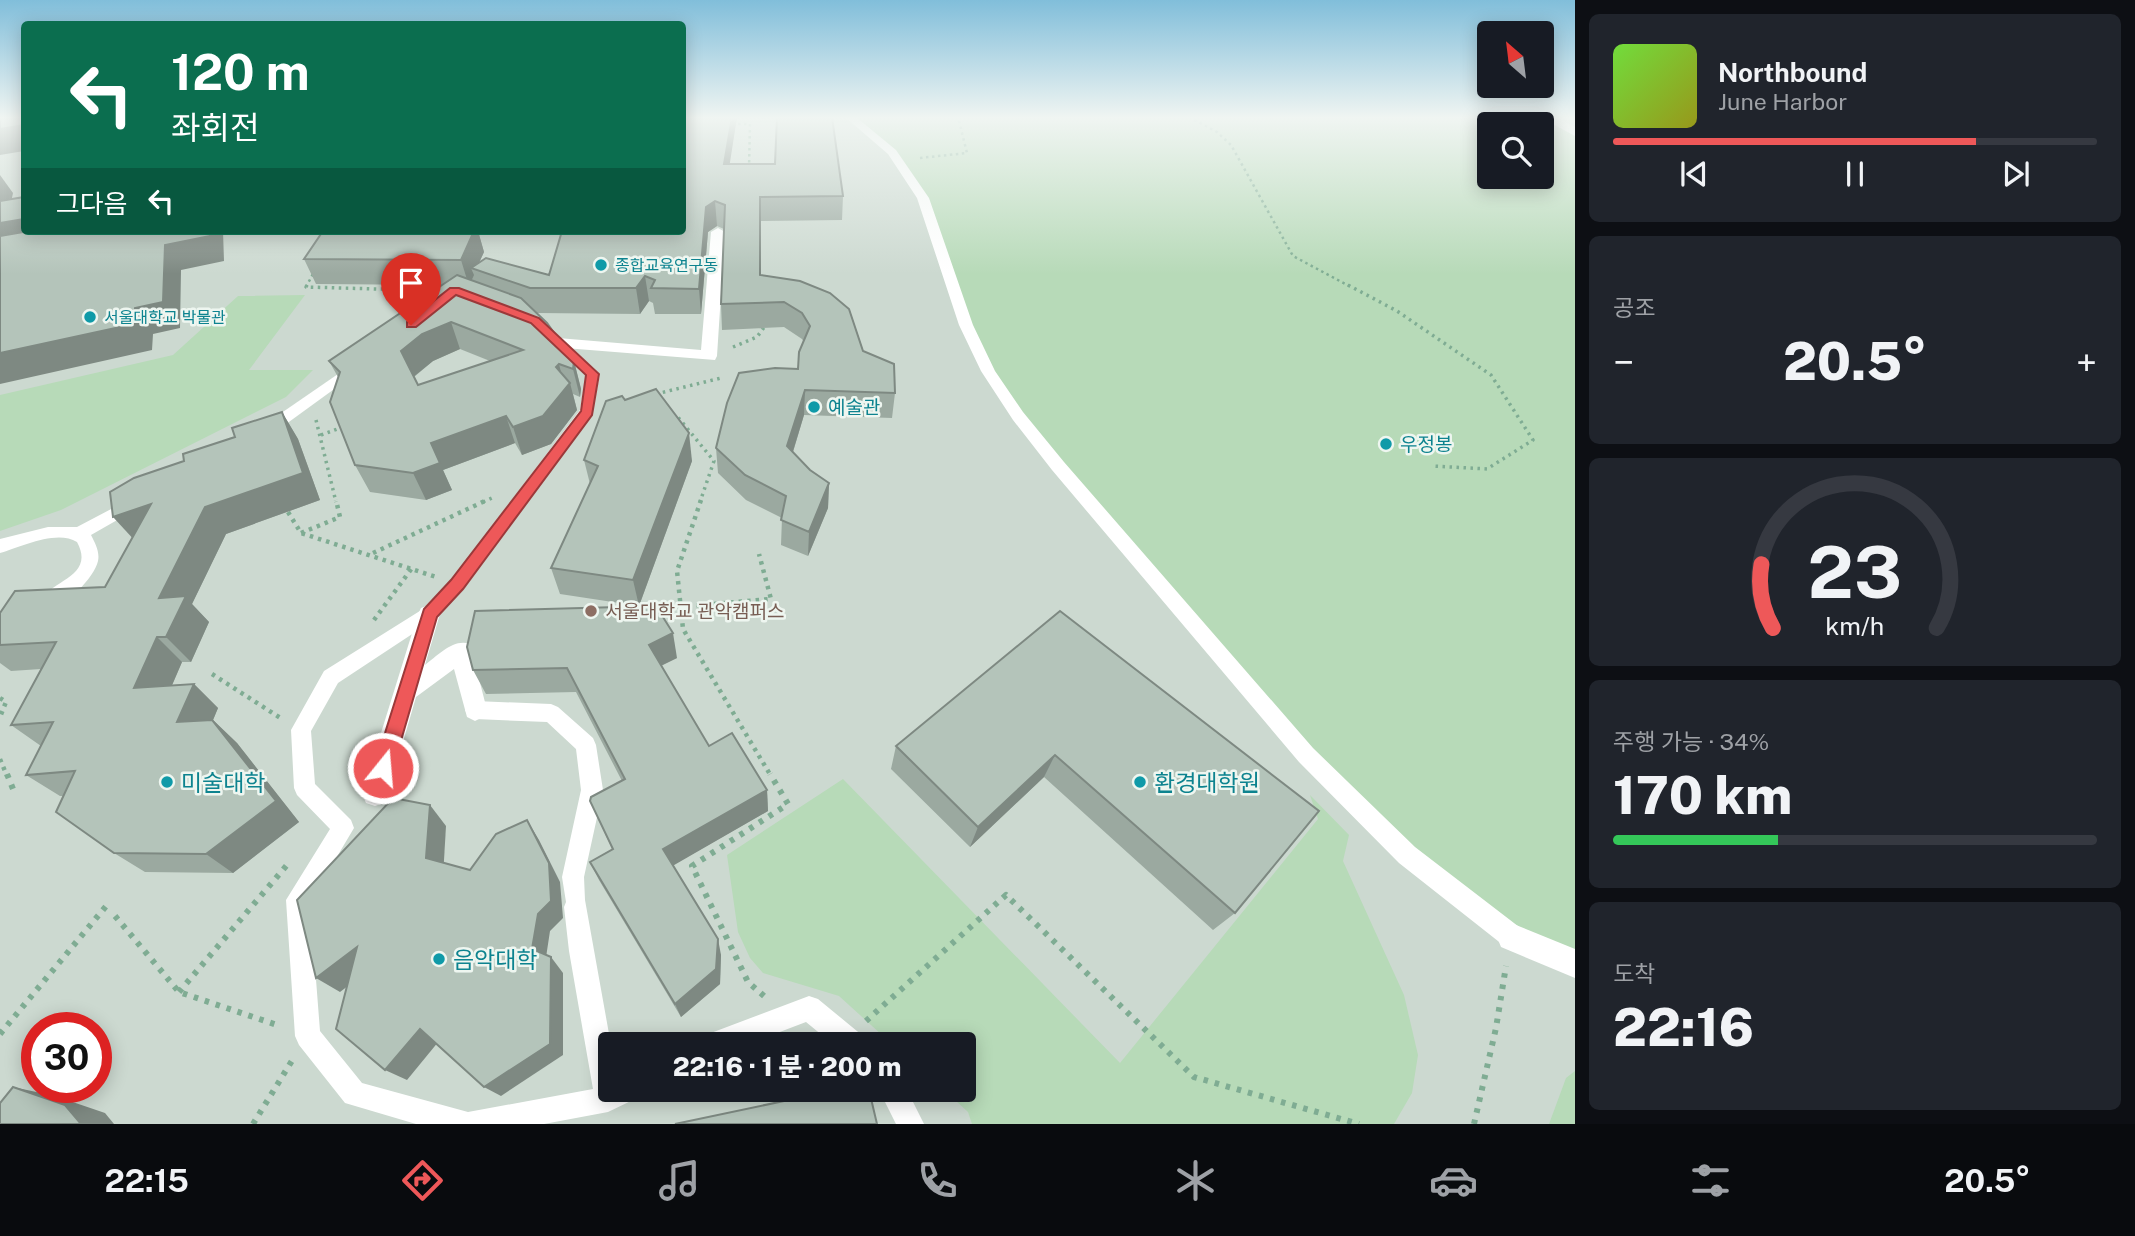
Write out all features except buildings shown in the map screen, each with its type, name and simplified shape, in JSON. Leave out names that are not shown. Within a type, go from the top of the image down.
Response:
[{"type":"street","points":[[558,343],[709,356],[718,232]]},
{"type":"street","points":[[375,794],[429,614]]},
{"type":"street","points":[[408,690],[462,651],[475,710]]},
{"type":"lane","points":[[904,169],[923,198],[966,325],[988,371],[1050,456],[1306,755],[1408,855],[1511,937],[1575,964]]},
{"type":"lane","points":[[465,1124],[354,1094],[308,1036],[298,900],[343,828],[305,788],[301,730],[331,677],[429,614],[457,585],[587,411],[593,374],[543,328]]},
{"type":"lane","points":[[248,440],[368,358]]},
{"type":"lane","points":[[0,546],[42,536],[79,534],[151,494]]},
{"type":"lane","points":[[37,609],[68,589],[82,576],[89,562],[90,551],[79,534]]},
{"type":"lane","points":[[475,710],[551,713],[586,745],[592,790],[573,877],[581,951],[601,1032]]},
{"type":"lane","points":[[745,1032],[809,1008],[838,1032]]},
{"type":"lane","points":[[472,1124],[598,1099]]},
{"type":"lane","points":[[899,1102],[911,1124]]},
{"type":"path","points":[[1245,169],[1293,256],[1397,311],[1491,375],[1533,440],[1487,469],[1433,466]]},
{"type":"path","points":[[317,265],[306,287],[412,290]]},
{"type":"path","points":[[709,356],[757,337],[765,326]]},
{"type":"path","points":[[654,395],[721,378]]},
{"type":"path","points":[[291,413],[317,420],[340,517],[301,533]]},
{"type":"path","points":[[664,415],[677,416],[714,461],[677,572],[683,629],[788,804],[692,866],[748,982],[786,1016]]},
{"type":"path","points":[[321,435],[345,427]]},
{"type":"path","points":[[372,554],[470,508]]},
{"type":"path","points":[[288,512],[301,533],[372,554],[457,585]]},
{"type":"path","points":[[640,611],[771,599],[759,554]]},
{"type":"path","points":[[212,674],[301,730]]},
{"type":"path","points":[[0,698],[6,702],[0,717]]},
{"type":"path","points":[[0,759],[15,794]]},
{"type":"path","points":[[179,992],[294,856]]},
{"type":"path","points":[[891,998],[1006,895],[1194,1077],[1359,1124]]},
{"type":"path","points":[[0,1034],[107,905]]},
{"type":"path","points":[[115,916],[179,992],[308,1036],[253,1124]]},
{"type":"path","points":[[1474,1124],[1496,1028],[1511,937]]},
{"type":"shaded area","name":"서울대학교 관악캠퍼스","points":[[0,169],[21,169],[21,235],[686,235],[686,169],[907,169],[1575,964],[1575,1124],[0,1124]]},
{"type":"green space","points":[[905,169],[1477,169],[1477,189],[1554,189],[1554,169],[1575,169],[1575,964],[1511,937],[1306,755],[988,371]]},
{"type":"green space","points":[[305,295],[249,370],[313,370],[286,397],[61,510],[0,531],[0,395],[173,355],[238,296]]},
{"type":"green space","points":[[843,779],[1120,1063],[1318,819],[1310,795],[1349,835],[1343,861],[1404,995],[1418,1055],[1412,1093],[1394,1124],[972,1124],[968,1112],[957,1102],[976,1102],[976,1032],[879,1032],[839,996],[763,973],[750,958],[738,932],[727,855]]},
{"type":"green space","points":[[1575,1071],[1575,1124],[1549,1124],[1566,1078]]},
{"type":"place","name":"종합교육연구동","points":[[601,265]]},
{"type":"place","name":"서울대학교 박물관","points":[[90,317]]},
{"type":"place","name":"예술관","points":[[814,407]]},
{"type":"place","name":"우정봉","points":[[1386,444]]},
{"type":"place","name":"서울대학교 관악캠퍼스","points":[[591,611]]},
{"type":"place","name":"미술대학","points":[[167,782]]},
{"type":"place","name":"환경대학원","points":[[1140,782]]},
{"type":"place","name":"음악대학","points":[[439,959]]},
{"type":"route","points":[[383,768],[429,614],[457,585],[587,411],[593,374],[535,320],[454,291],[411,325]]}]
